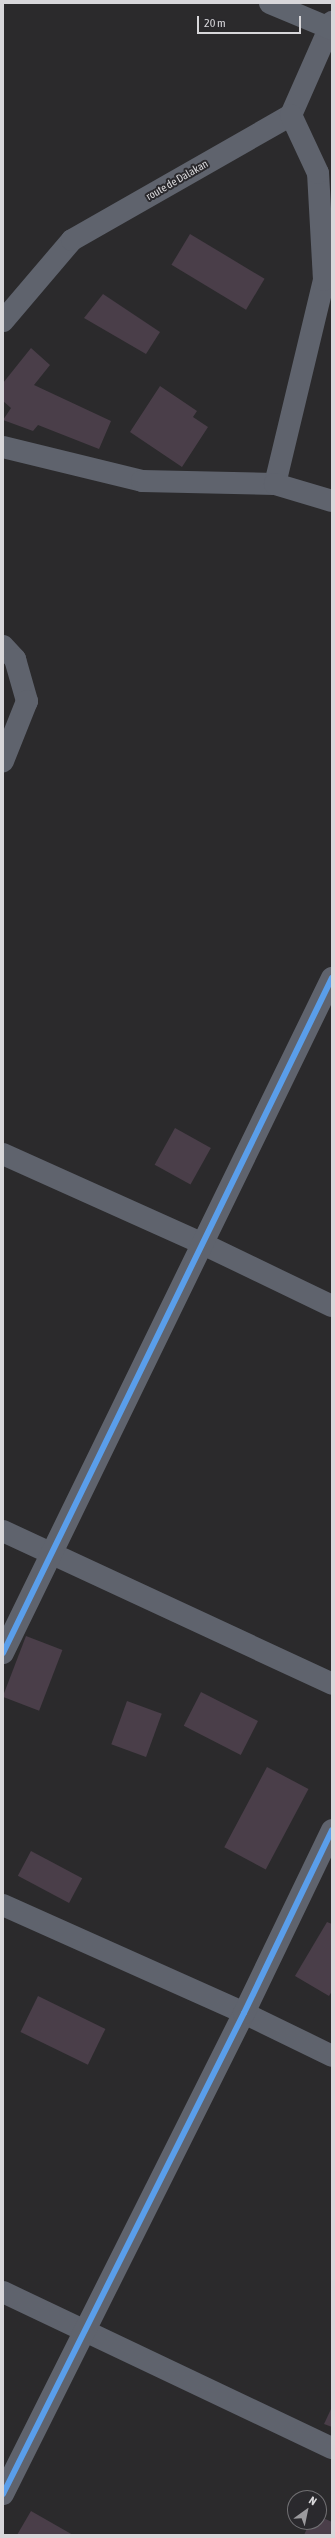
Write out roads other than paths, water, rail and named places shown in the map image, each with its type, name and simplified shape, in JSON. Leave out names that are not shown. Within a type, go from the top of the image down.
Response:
[{"type":"main road","points":[[270,3],[331,26]]},
{"type":"street","points":[[275,484],[324,280],[318,173],[291,115],[331,26]]},
{"type":"street","name":"route de Dalakan","points":[[3,321],[72,240],[291,115]]},
{"type":"street","points":[[3,447],[142,481],[275,484],[332,501]]},
{"type":"street","points":[[3,646],[15,659],[27,701],[3,762]]},
{"type":"street","points":[[3,1653],[332,978]]},
{"type":"street","points":[[3,1154],[203,1244],[332,1306]]},
{"type":"street","points":[[3,1532],[332,1684]]},
{"type":"street","points":[[3,2494],[87,2331],[244,2013],[332,1830]]},
{"type":"street","points":[[3,1905],[244,2013],[332,2056]]},
{"type":"street","points":[[3,2292],[332,2448]]}]
